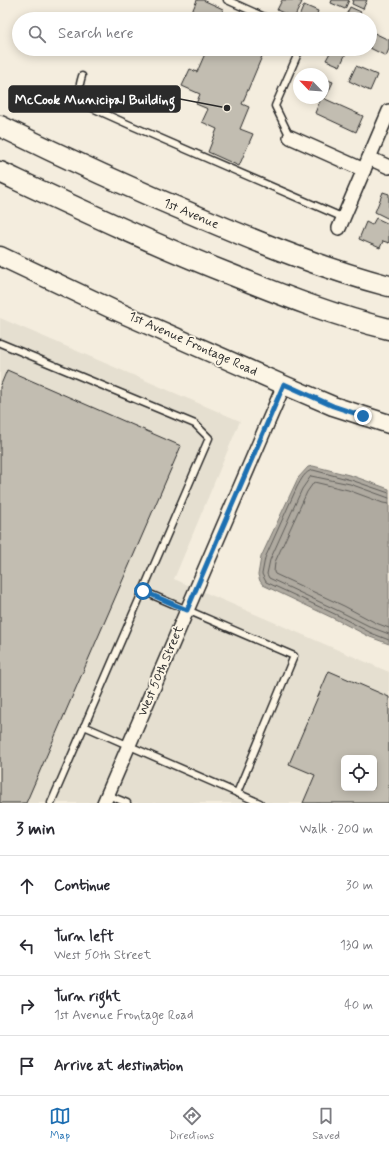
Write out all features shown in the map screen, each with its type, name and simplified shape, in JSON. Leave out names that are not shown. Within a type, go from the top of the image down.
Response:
[{"type":"main road","name":"1st Avenue","points":[[0,126],[133,189],[245,236],[313,263],[389,286]]},
{"type":"main road","points":[[0,172],[204,264],[305,304],[356,321],[389,329]]},
{"type":"main road","points":[[0,187],[106,230],[204,264]]},
{"type":"street","points":[[341,223],[389,111]]},
{"type":"street","points":[[290,137],[366,164],[389,167]]},
{"type":"street","name":"1st Avenue Frontage Road","points":[[0,256],[112,309],[333,406],[389,424]]},
{"type":"street","name":"West 50th Street","points":[[106,799],[284,384]]},
{"type":"lane","points":[[227,0],[241,3],[257,12]]},
{"type":"lane","points":[[290,137],[275,106],[297,56]]},
{"type":"lane","points":[[82,76],[78,93],[81,103],[341,223]]},
{"type":"lane","points":[[0,343],[195,424],[209,438],[51,803]]},
{"type":"lane","points":[[143,591],[294,656],[237,793]]},
{"type":"lane","points":[[84,726],[260,803]]},
{"type":"lane","points":[[106,799],[127,803]]},
{"type":"shaded area","points":[[0,318],[240,421],[174,579],[389,672],[389,803],[0,803]]},
{"type":"water","points":[[313,466],[353,476],[389,489],[389,644],[370,637],[263,585],[260,581],[258,575],[261,557],[298,478],[308,467]]},
{"type":"building","points":[[197,0],[203,0],[223,9],[222,12],[192,12]]},
{"type":"building","points":[[282,0],[297,0],[302,2],[297,12],[281,12],[277,10]]},
{"type":"building","points":[[332,0],[349,0],[345,9],[331,3]]},
{"type":"building","points":[[353,0],[367,0],[363,9],[352,4]]},
{"type":"building","points":[[304,5],[318,11],[318,12],[301,12]]},
{"type":"building","points":[[350,7],[361,12],[348,12]]},
{"type":"building","points":[[377,34],[389,40],[389,49],[386,56],[377,52]]},
{"type":"building","points":[[204,56],[262,56],[242,104],[249,107],[240,129],[253,134],[239,166],[208,152],[217,129],[202,122],[208,109],[196,104],[200,94],[182,86],[190,69],[197,72]]},
{"type":"building","points":[[328,56],[345,56],[340,66],[326,60]]},
{"type":"building","points":[[356,66],[377,75],[370,91],[349,81]]},
{"type":"building","points":[[329,80],[333,82],[329,91]]},
{"type":"building","points":[[329,101],[363,116],[356,132],[315,113],[319,104],[329,104]]},
{"type":"building","points":[[383,192],[389,194],[389,219],[375,212]]},
{"type":"building","points":[[376,218],[389,224],[389,243],[383,241],[380,248],[359,239],[366,222],[372,225]]},
{"type":"building","points":[[7,370],[181,446],[26,803],[0,803],[0,387]]},
{"type":"building","points":[[329,671],[389,697],[389,803],[303,803],[315,775],[289,764]]},
{"type":"place","name":"McCook Municipal Building","points":[[227,108]]},
{"type":"route","points":[[143,591],[187,610],[284,384],[333,406],[363,416]]}]
